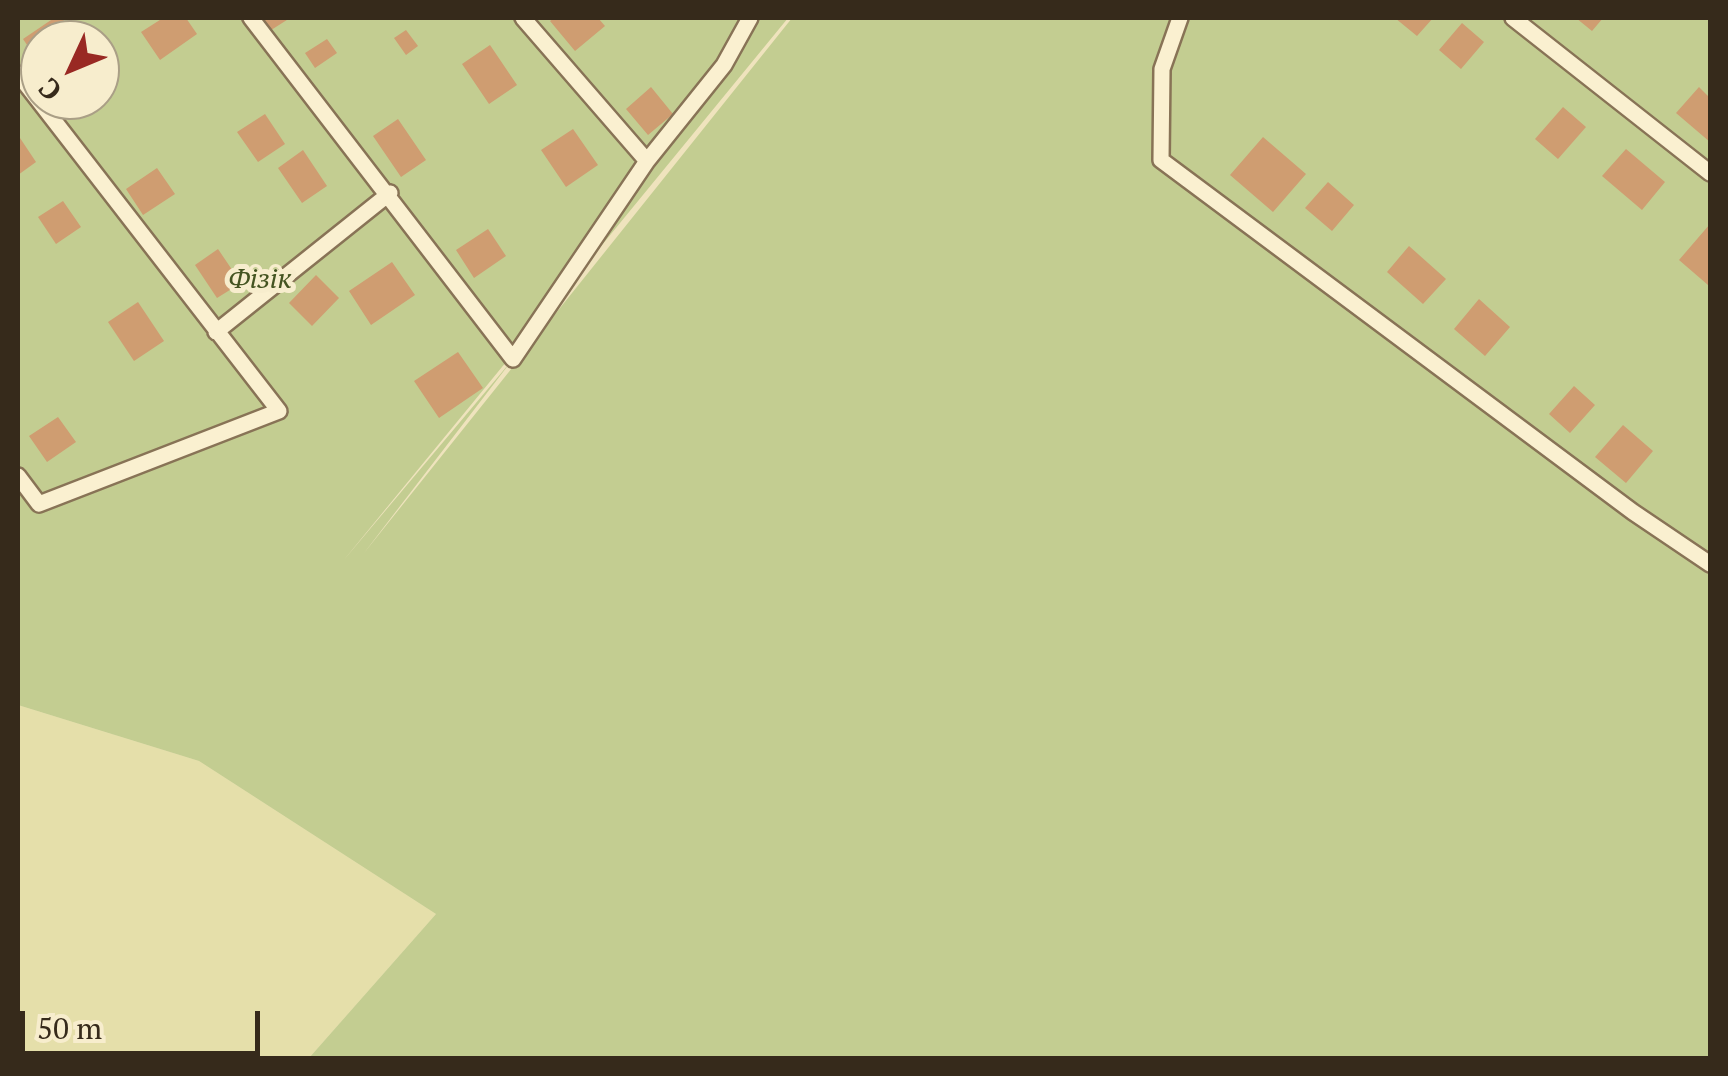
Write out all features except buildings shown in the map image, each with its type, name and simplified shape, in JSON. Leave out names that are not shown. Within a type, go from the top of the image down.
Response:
[{"type":"lane","points":[[251,18],[390,193],[513,359],[648,162],[724,65],[750,18]]},
{"type":"lane","points":[[523,18],[648,162]]},
{"type":"lane","points":[[1180,18],[1162,69],[1161,160],[1633,512],[1710,564]]},
{"type":"lane","points":[[1513,18],[1710,174]]},
{"type":"lane","points":[[18,74],[279,412],[39,504],[18,498]]},
{"type":"lane","points":[[216,332],[390,193]]},
{"type":"lane","points":[[18,476],[39,504]]},
{"type":"shaded area","points":[[18,705],[199,761],[436,914],[309,1058],[18,1058]]},
{"type":"green space","name":"Фізік","points":[[18,18],[788,18],[343,561],[513,359],[364,553],[792,18],[1710,18],[1710,1058],[309,1058],[436,914],[199,761],[18,705]]}]
